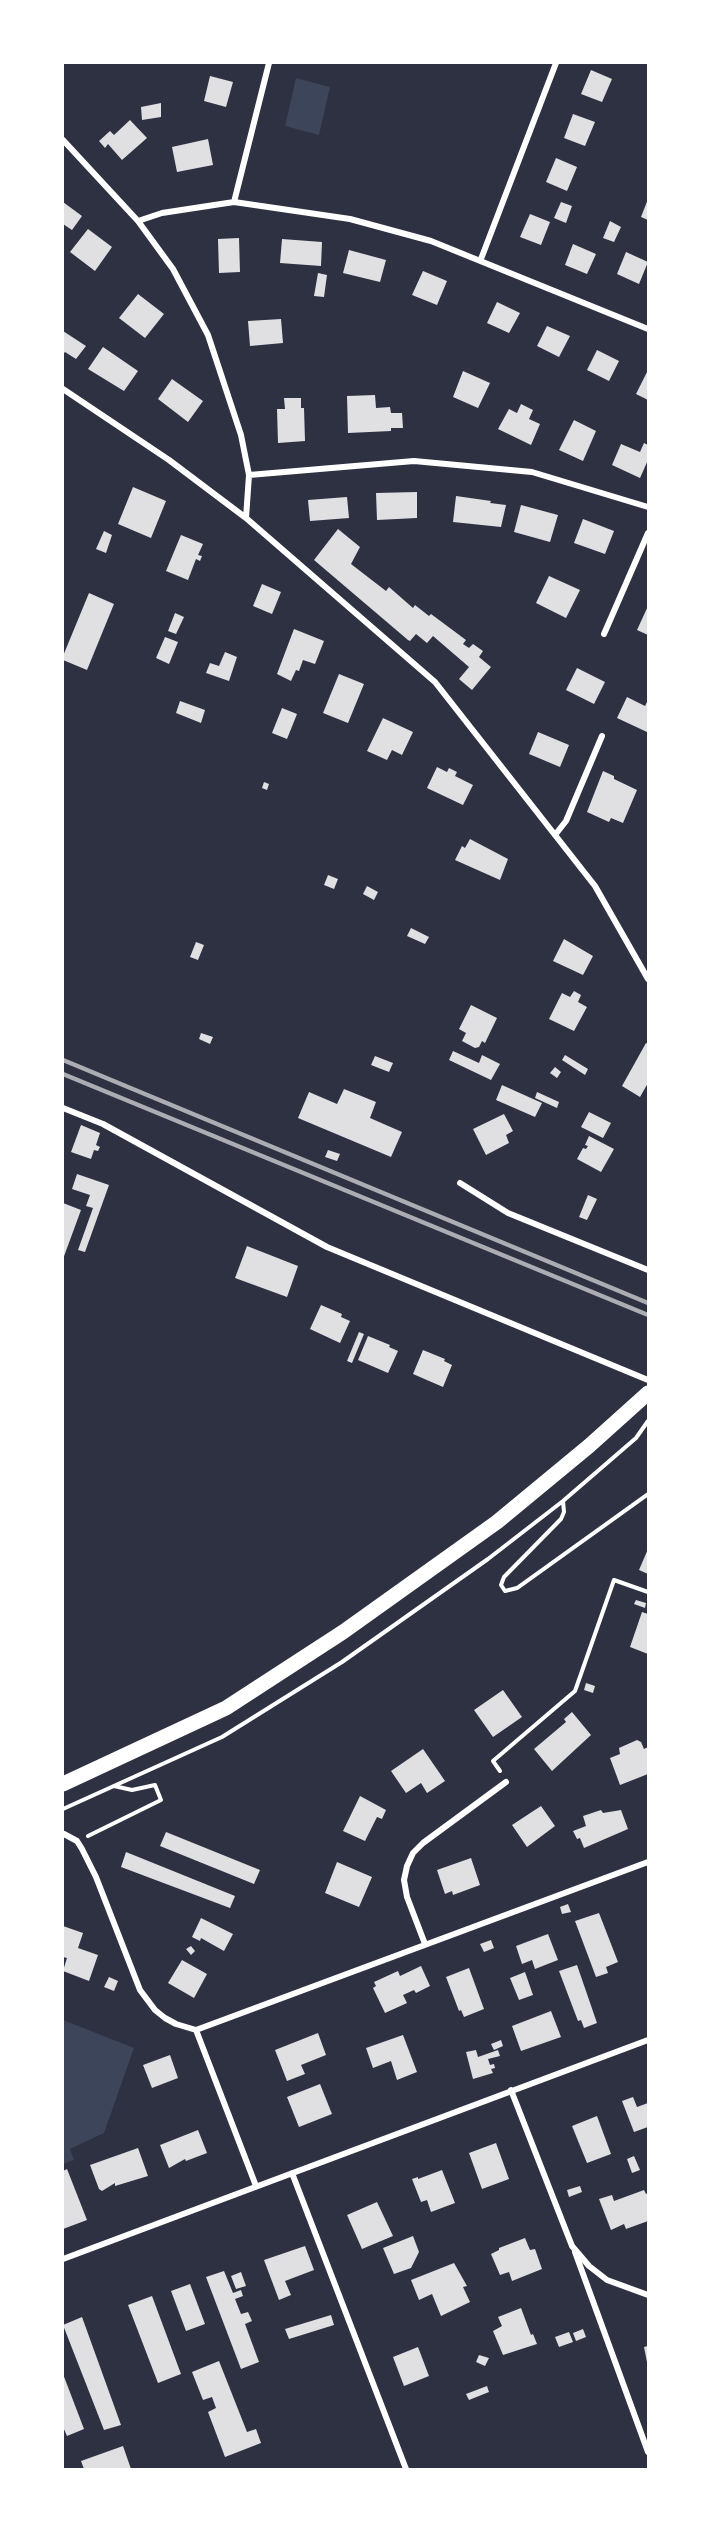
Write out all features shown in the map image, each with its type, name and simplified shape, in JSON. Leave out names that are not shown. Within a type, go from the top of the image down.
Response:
[{"type":"main road","points":[[63,1784],[226,1708],[343,1632],[497,1522],[589,1446],[648,1393]]},
{"type":"street","points":[[234,202],[269,63]]},
{"type":"street","points":[[481,259],[556,63]]},
{"type":"street","points":[[63,140],[138,221],[173,269],[208,335],[238,425],[249,475],[246,518]]},
{"type":"street","points":[[138,221],[180,210],[234,202],[381,226],[481,259],[648,329]]},
{"type":"street","points":[[63,389],[169,460],[246,518],[435,682],[595,886],[648,978]]},
{"type":"street","points":[[249,475],[414,461],[532,472],[648,507]]},
{"type":"street","points":[[604,634],[648,533]]},
{"type":"street","points":[[555,835],[566,821],[602,736]]},
{"type":"street","points":[[63,1108],[103,1124],[327,1247],[648,1380]]},
{"type":"street","points":[[460,1183],[508,1213],[648,1270]]},
{"type":"street","points":[[425,1944],[406,1897],[404,1880],[413,1853],[423,1843],[506,1782]]},
{"type":"street","points":[[64,1834],[76,1841],[96,1877],[141,1990],[155,2010],[165,2018],[196,2030],[648,1862]]},
{"type":"street","points":[[196,2030],[256,2186]]},
{"type":"street","points":[[63,2259],[648,2040]]},
{"type":"street","points":[[510,2091],[572,2246],[648,2452]]},
{"type":"street","points":[[292,2173],[406,2469]]},
{"type":"street","points":[[572,2246],[589,2266],[607,2280],[648,2295]]},
{"type":"path","points":[[563,1501],[564,1512],[557,1524],[504,1577],[501,1585],[505,1591],[517,1588],[648,1494]]},
{"type":"path","points":[[506,1782],[493,1761],[575,1691],[614,1580],[648,1592]]},
{"type":"path","points":[[76,1841],[103,1831],[161,1800],[155,1785],[132,1790],[113,1786]]},
{"type":"shaded area","points":[[296,78],[330,87],[319,135],[285,126]]},
{"type":"shaded area","points":[[63,2020],[134,2048],[104,2133],[70,2149],[74,2160],[63,2164]]},
{"type":"building","points":[[591,70],[612,79],[602,102],[581,94]]},
{"type":"building","points":[[210,76],[233,82],[226,107],[204,101]]},
{"type":"building","points":[[161,103],[161,117],[142,120],[141,107]]},
{"type":"building","points":[[573,114],[595,122],[585,146],[564,138]]},
{"type":"building","points":[[130,120],[147,138],[122,160],[108,144],[105,148],[99,141],[110,131],[114,135]]},
{"type":"building","points":[[208,139],[213,165],[177,172],[172,147]]},
{"type":"building","points":[[556,158],[577,167],[567,191],[546,182]]},
{"type":"building","points":[[648,199],[648,220],[641,217]]},
{"type":"building","points":[[63,202],[82,216],[72,230],[63,224]]},
{"type":"building","points":[[561,202],[572,206],[566,223],[554,218]]},
{"type":"building","points":[[530,214],[550,222],[541,245],[520,237]]},
{"type":"building","points":[[610,221],[621,227],[614,242],[603,238]]},
{"type":"building","points":[[88,229],[112,247],[95,271],[70,252]]},
{"type":"building","points":[[239,238],[240,272],[219,273],[218,239]]},
{"type":"building","points":[[282,239],[322,242],[321,266],[280,263]]},
{"type":"building","points":[[573,244],[596,254],[587,274],[565,265]]},
{"type":"building","points":[[349,250],[386,260],[380,282],[343,273]]},
{"type":"building","points":[[626,252],[648,262],[639,284],[617,274]]},
{"type":"building","points":[[423,271],[447,281],[437,305],[412,295]]},
{"type":"building","points":[[318,273],[327,275],[324,297],[314,296]]},
{"type":"building","points":[[138,294],[164,314],[145,338],[119,318]]},
{"type":"building","points":[[497,302],[520,313],[509,333],[487,323]]},
{"type":"building","points":[[281,319],[283,343],[250,346],[248,321]]},
{"type":"building","points":[[547,326],[570,336],[559,357],[537,346]]},
{"type":"building","points":[[63,331],[86,346],[76,359],[65,352],[63,354]]},
{"type":"building","points":[[103,347],[138,371],[124,391],[88,369]]},
{"type":"building","points":[[597,350],[619,361],[609,381],[587,370]]},
{"type":"building","points":[[648,370],[648,400],[636,394]]},
{"type":"building","points":[[463,371],[490,383],[478,408],[453,397]]},
{"type":"building","points":[[172,379],[203,401],[188,422],[158,399]]},
{"type":"building","points":[[375,395],[376,408],[390,407],[391,413],[402,413],[403,428],[391,428],[391,431],[348,433],[347,396]]},
{"type":"building","points":[[284,398],[301,398],[301,408],[304,408],[305,441],[278,443],[277,409],[285,409]]},
{"type":"building","points":[[521,404],[533,410],[529,419],[540,424],[531,445],[498,429],[509,409],[517,413]]},
{"type":"building","points":[[574,420],[596,431],[583,461],[559,450]]},
{"type":"building","points":[[644,443],[648,445],[648,460],[640,478],[612,465],[621,444],[640,452]]},
{"type":"building","points":[[133,487],[166,501],[151,538],[118,524]]},
{"type":"building","points":[[417,492],[417,518],[377,520],[376,493]]},
{"type":"building","points":[[456,496],[506,505],[501,527],[453,522]]},
{"type":"building","points":[[347,497],[349,518],[310,521],[308,500]]},
{"type":"building","points":[[521,505],[558,515],[550,542],[514,532]]},
{"type":"building","points":[[583,519],[614,531],[605,554],[574,543]]},
{"type":"building","points":[[338,529],[360,547],[351,564],[386,591],[389,587],[413,608],[415,605],[429,616],[431,614],[466,640],[463,644],[469,648],[473,644],[483,651],[479,657],[491,667],[472,690],[459,679],[469,667],[433,636],[427,643],[416,634],[410,641],[408,640],[314,560]]},
{"type":"building","points":[[104,531],[112,535],[106,553],[96,549]]},
{"type":"building","points":[[181,535],[203,544],[198,555],[202,556],[200,561],[196,559],[188,580],[166,571]]},
{"type":"building","points":[[549,576],[580,590],[566,618],[536,603]]},
{"type":"building","points":[[262,584],[281,592],[272,614],[253,606]]},
{"type":"building","points":[[89,593],[114,604],[87,670],[63,660],[63,656]]},
{"type":"building","points":[[648,606],[648,635],[637,630]]},
{"type":"building","points":[[175,613],[184,617],[176,634],[168,631]]},
{"type":"building","points":[[294,629],[324,641],[315,664],[303,660],[299,671],[296,670],[291,681],[277,674]]},
{"type":"building","points":[[165,637],[178,642],[169,664],[156,658]]},
{"type":"building","points":[[225,652],[237,657],[229,681],[206,673],[210,663],[219,666]]},
{"type":"building","points":[[577,668],[605,682],[594,704],[566,690]]},
{"type":"building","points":[[339,674],[364,684],[348,723],[323,713]]},
{"type":"building","points":[[627,697],[645,706],[648,700],[647,732],[617,718]]},
{"type":"building","points":[[180,701],[205,710],[201,723],[176,713]]},
{"type":"building","points":[[282,708],[297,714],[287,739],[272,733]]},
{"type":"building","points":[[383,718],[413,732],[402,755],[392,750],[387,760],[367,751]]},
{"type":"building","points":[[538,732],[569,745],[560,767],[529,754]]},
{"type":"building","points":[[437,767],[447,772],[449,768],[457,772],[455,776],[473,785],[463,805],[427,788]]},
{"type":"building","points":[[603,771],[637,790],[623,823],[611,818],[609,822],[587,812]]},
{"type":"building","points":[[264,782],[269,784],[267,790],[262,788]]},
{"type":"building","points":[[470,839],[508,859],[500,880],[455,860],[462,846],[465,848]]},
{"type":"building","points":[[328,875],[338,879],[334,889],[324,885]]},
{"type":"building","points":[[367,886],[378,892],[374,900],[363,894]]},
{"type":"building","points":[[411,928],[429,937],[425,944],[407,936]]},
{"type":"building","points":[[564,939],[593,956],[583,975],[553,961]]},
{"type":"building","points":[[196,942],[204,945],[198,960],[190,957]]},
{"type":"building","points":[[574,991],[581,995],[578,1002],[587,1007],[574,1031],[549,1019],[562,993],[570,997]]},
{"type":"building","points":[[471,1005],[497,1018],[485,1043],[482,1041],[479,1047],[475,1048],[462,1041],[466,1033],[459,1029]]},
{"type":"building","points":[[201,1033],[213,1037],[210,1044],[199,1039]]},
{"type":"building","points":[[646,1043],[648,1044],[648,1083],[640,1097],[622,1086]]},
{"type":"building","points":[[453,1051],[479,1063],[482,1055],[500,1064],[491,1080],[449,1060]]},
{"type":"building","points":[[565,1055],[588,1069],[585,1075],[562,1060]]},
{"type":"building","points":[[375,1056],[393,1063],[389,1072],[371,1065]]},
{"type":"building","points":[[555,1067],[561,1072],[557,1078],[550,1073]]},
{"type":"building","points":[[502,1085],[542,1103],[535,1117],[496,1100]]},
{"type":"building","points":[[344,1089],[376,1102],[370,1118],[402,1132],[391,1157],[298,1118],[309,1092],[337,1104]]},
{"type":"building","points":[[537,1092],[559,1102],[557,1108],[535,1098]]},
{"type":"building","points":[[589,1112],[611,1123],[603,1138],[581,1127]]},
{"type":"building","points":[[504,1114],[513,1131],[506,1135],[509,1143],[486,1155],[473,1129]]},
{"type":"building","points":[[81,1125],[100,1133],[96,1145],[100,1147],[98,1151],[94,1150],[91,1159],[71,1152]]},
{"type":"building","points":[[589,1136],[614,1149],[601,1172],[577,1159],[583,1148],[586,1149],[588,1146],[585,1145]]},
{"type":"building","points":[[328,1150],[340,1154],[337,1161],[325,1157]]},
{"type":"building","points":[[77,1174],[109,1185],[85,1252],[78,1250],[93,1208],[86,1206],[90,1195],[72,1189]]},
{"type":"building","points":[[588,1195],[597,1199],[587,1220],[579,1217]]},
{"type":"building","points":[[63,1203],[81,1210],[63,1259]]},
{"type":"building","points":[[247,1246],[298,1266],[287,1297],[235,1278]]},
{"type":"building","points":[[321,1305],[342,1314],[341,1317],[350,1321],[340,1343],[310,1329]]},
{"type":"building","points":[[359,1332],[364,1334],[352,1363],[347,1361]]},
{"type":"building","points":[[368,1336],[398,1351],[388,1373],[358,1360]]},
{"type":"building","points":[[423,1350],[445,1359],[444,1361],[452,1365],[443,1387],[413,1374]]},
{"type":"building","points":[[648,1549],[648,1574],[639,1570]]},
{"type":"building","points":[[636,1600],[646,1603],[645,1608],[634,1604]]},
{"type":"building","points":[[642,1612],[648,1614],[648,1654],[630,1647]]},
{"type":"building","points":[[586,1683],[595,1686],[593,1693],[584,1690]]},
{"type":"building","points":[[503,1690],[522,1717],[493,1737],[474,1710]]},
{"type":"building","points":[[572,1712],[591,1735],[552,1771],[534,1749],[566,1722],[564,1719]]},
{"type":"building","points":[[637,1740],[641,1742],[644,1749],[648,1747],[648,1774],[620,1785],[610,1758],[620,1754],[619,1748]]},
{"type":"building","points":[[423,1749],[445,1781],[427,1793],[421,1783],[406,1793],[391,1771]]},
{"type":"building","points":[[360,1796],[386,1810],[382,1819],[377,1817],[365,1841],[343,1831]]},
{"type":"building","points":[[541,1806],[555,1826],[527,1847],[512,1825]]},
{"type":"building","points":[[601,1810],[603,1813],[621,1810],[628,1829],[584,1848],[580,1838],[577,1839],[573,1831],[586,1826],[583,1816]]},
{"type":"building","points":[[166,1832],[260,1870],[254,1884],[160,1846]]},
{"type":"building","points":[[126,1852],[235,1896],[230,1908],[121,1867]]},
{"type":"building","points":[[471,1858],[480,1885],[453,1895],[452,1891],[445,1894],[437,1870]]},
{"type":"building","points":[[337,1862],[372,1877],[359,1907],[325,1893]]},
{"type":"building","points":[[568,1904],[571,1912],[562,1914],[560,1907]]},
{"type":"building","points":[[599,1913],[618,1962],[606,1967],[608,1973],[596,1977],[575,1921]]},
{"type":"building","points":[[201,1918],[233,1934],[224,1951],[201,1938],[200,1941],[192,1937]]},
{"type":"building","points":[[63,1926],[83,1933],[78,1948],[98,1955],[89,1981],[63,1971],[67,1958],[63,1957]]},
{"type":"building","points":[[548,1934],[558,1960],[535,1969],[532,1960],[522,1964],[516,1946]]},
{"type":"building","points":[[491,1940],[494,1948],[484,1952],[480,1944]]},
{"type":"building","points":[[191,1946],[195,1951],[191,1955],[186,1949]]},
{"type":"building","points":[[182,1960],[207,1974],[194,1998],[168,1983]]},
{"type":"building","points":[[577,1965],[597,2023],[584,2028],[581,2020],[578,2021],[559,1971]]},
{"type":"building","points":[[421,1966],[430,1986],[416,1993],[414,1990],[403,1995],[407,2003],[385,2013],[373,1988],[376,1986],[374,1982],[398,1971],[400,1976]]},
{"type":"building","points":[[469,1968],[484,2009],[464,2017],[461,2010],[459,2011],[446,1977]]},
{"type":"building","points":[[525,1972],[533,1995],[519,2000],[510,1978]]},
{"type":"building","points":[[109,1977],[118,1981],[114,1991],[104,1987]]},
{"type":"building","points":[[551,2011],[561,2037],[521,2051],[512,2026]]},
{"type":"building","points":[[318,2033],[326,2055],[301,2065],[305,2074],[287,2081],[275,2050]]},
{"type":"building","points":[[403,2035],[417,2072],[397,2080],[391,2061],[373,2068],[366,2048]]},
{"type":"building","points":[[501,2040],[503,2046],[494,2050],[491,2044]]},
{"type":"building","points":[[476,2050],[478,2057],[498,2050],[500,2056],[488,2059],[490,2065],[494,2064],[495,2068],[491,2069],[493,2073],[473,2079],[466,2052]]},
{"type":"building","points":[[170,2055],[178,2078],[152,2088],[143,2065]]},
{"type":"building","points":[[320,2084],[332,2114],[299,2127],[287,2097]]},
{"type":"building","points":[[633,2097],[637,2107],[648,2103],[648,2127],[634,2132],[622,2101]]},
{"type":"building","points":[[597,2116],[611,2154],[587,2163],[572,2126]]},
{"type":"building","points":[[198,2130],[207,2153],[186,2161],[185,2159],[169,2168],[160,2145]]},
{"type":"building","points":[[496,2143],[509,2179],[482,2189],[469,2153]]},
{"type":"building","points":[[138,2148],[148,2176],[115,2186],[115,2183],[102,2191],[99,2189],[90,2165]]},
{"type":"building","points":[[634,2156],[640,2170],[632,2173],[627,2159]]},
{"type":"building","points":[[67,2169],[87,2220],[63,2229],[63,2171]]},
{"type":"building","points":[[442,2170],[455,2203],[431,2212],[427,2200],[421,2202],[412,2179]]},
{"type":"building","points":[[580,2186],[582,2192],[569,2197],[567,2190]]},
{"type":"building","points":[[644,2190],[646,2194],[648,2193],[648,2221],[626,2229],[624,2224],[611,2230],[599,2199],[612,2195],[614,2201]]},
{"type":"building","points":[[377,2202],[393,2236],[362,2249],[347,2215]]},
{"type":"building","points":[[413,2236],[419,2252],[411,2268],[394,2274],[383,2248]]},
{"type":"building","points":[[525,2238],[530,2250],[535,2249],[542,2269],[512,2281],[509,2272],[500,2275],[491,2254],[499,2248]]},
{"type":"building","points":[[305,2246],[314,2270],[285,2281],[291,2295],[279,2300],[264,2260]]},
{"type":"building","points":[[454,2263],[467,2286],[463,2287],[470,2302],[441,2316],[432,2294],[419,2300],[411,2280]]},
{"type":"building","points":[[224,2271],[233,2293],[241,2290],[243,2296],[235,2299],[241,2314],[248,2312],[252,2321],[245,2324],[259,2362],[241,2369],[206,2277]]},
{"type":"building","points":[[241,2272],[246,2286],[236,2289],[231,2276]]},
{"type":"building","points":[[190,2284],[205,2324],[186,2331],[171,2291]]},
{"type":"building","points":[[152,2296],[181,2374],[158,2383],[128,2305]]},
{"type":"building","points":[[521,2308],[531,2335],[533,2334],[537,2344],[503,2355],[493,2331],[502,2326],[498,2317]]},
{"type":"building","points":[[331,2315],[334,2325],[289,2339],[285,2329]]},
{"type":"building","points":[[82,2317],[121,2425],[104,2430],[63,2325]]},
{"type":"building","points":[[583,2329],[586,2337],[576,2341],[573,2333]]},
{"type":"building","points":[[569,2332],[573,2342],[559,2347],[555,2337]]},
{"type":"building","points":[[648,2346],[648,2362],[647,2362],[644,2347]]},
{"type":"building","points":[[418,2347],[429,2376],[404,2386],[393,2357]]},
{"type":"building","points":[[479,2355],[489,2358],[485,2366],[476,2362]]},
{"type":"building","points":[[219,2361],[247,2432],[256,2429],[261,2443],[225,2457],[208,2412],[216,2408],[212,2397],[203,2400],[192,2372]]},
{"type":"building","points":[[63,2374],[84,2429],[67,2436],[63,2427]]},
{"type":"building","points":[[487,2386],[489,2392],[469,2400],[466,2394]]},
{"type":"building","points":[[123,2446],[131,2469],[84,2469],[81,2461]]},
{"type":"railway","points":[[63,1060],[648,1303]]},
{"type":"railway","points":[[63,1074],[648,1315]]}]
